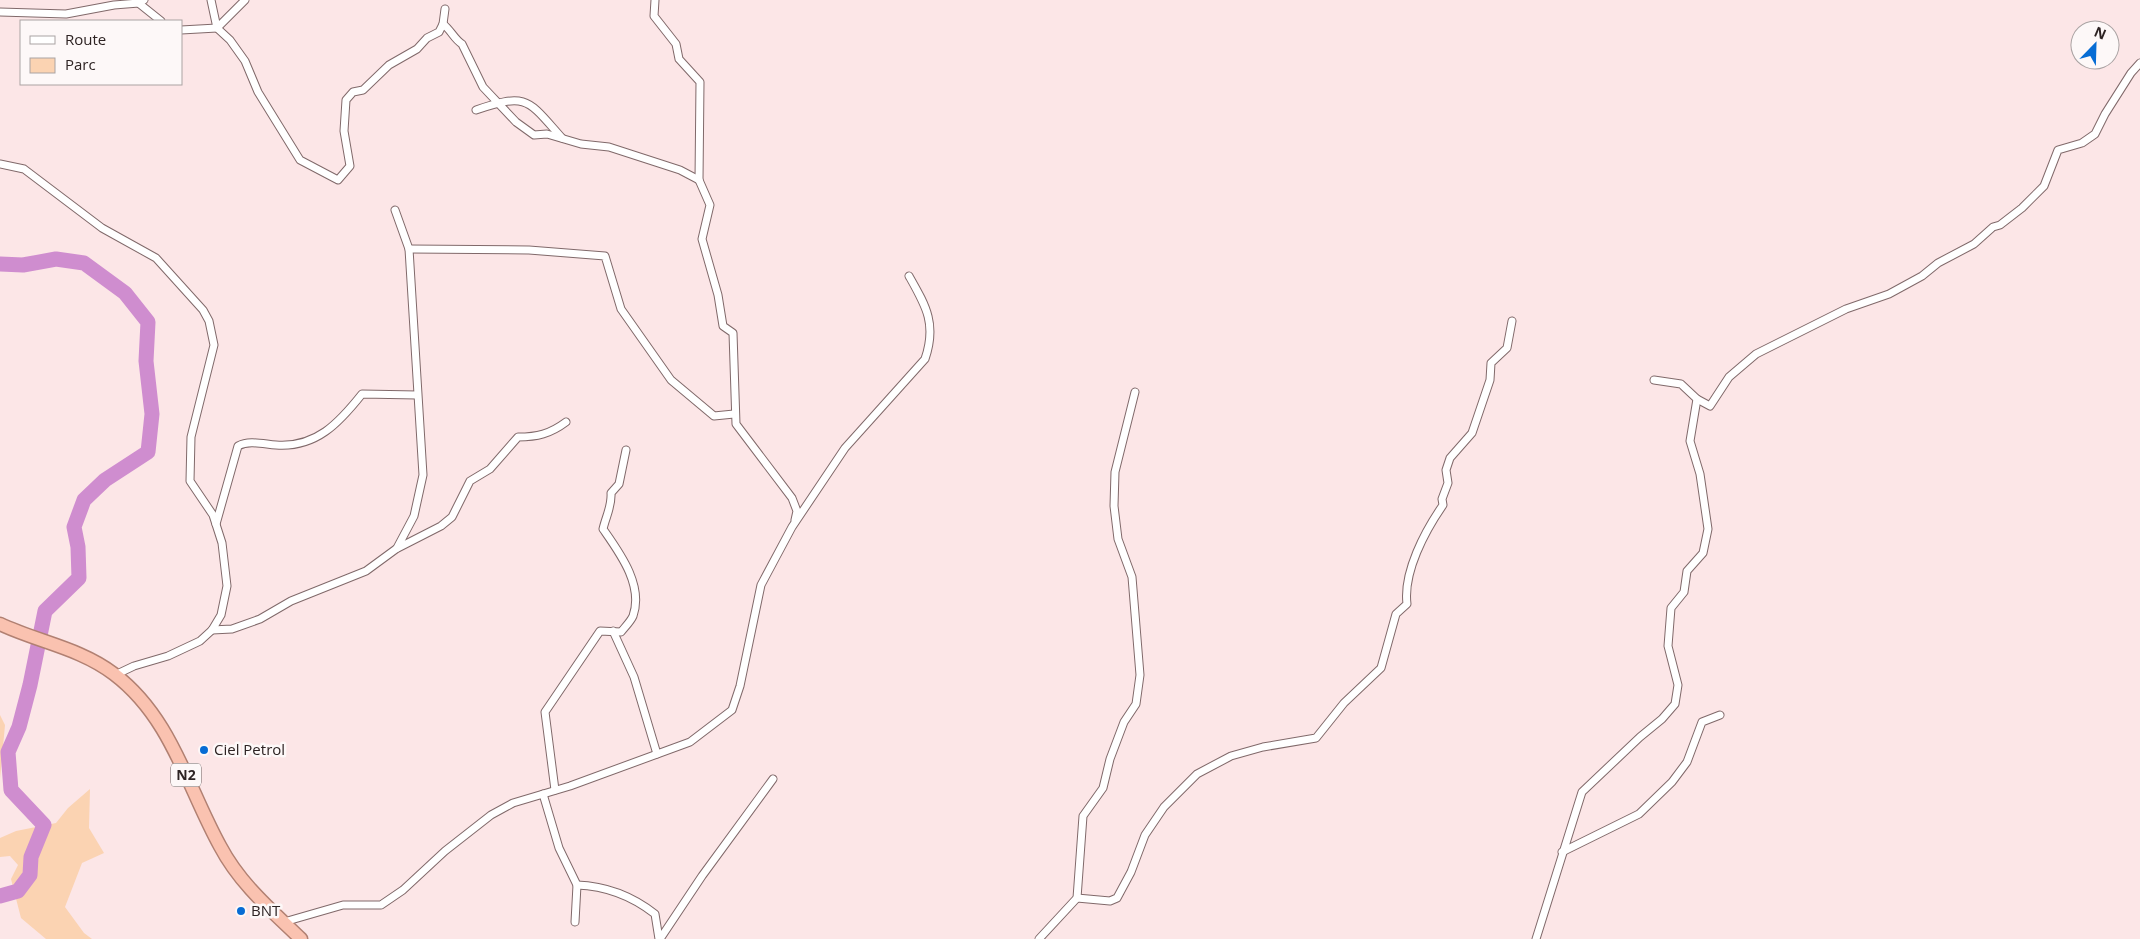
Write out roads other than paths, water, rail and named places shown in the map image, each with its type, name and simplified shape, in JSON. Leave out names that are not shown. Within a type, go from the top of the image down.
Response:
[{"type":"highway","name":"N2","points":[[0,624],[44,642],[78,652],[115,675],[141,698],[168,735],[205,817],[233,868],[267,908],[302,939]]},
{"type":"street","points":[[211,0],[217,28],[230,40],[245,61],[258,92],[300,160],[338,180],[350,166],[344,131],[346,100],[353,92],[363,90],[389,65],[417,49],[426,38],[439,32],[443,24],[445,9]]},
{"type":"street","points":[[182,30],[217,28],[245,0]]},
{"type":"street","points":[[656,0],[654,16],[676,44],[679,59],[700,82],[699,180],[710,205],[702,239],[718,295],[723,326],[733,333],[734,414],[736,424],[792,498],[797,511],[792,527]]},
{"type":"street","points":[[0,12],[66,14],[139,1],[160,20]]},
{"type":"street","points":[[443,24],[450,30],[456,40],[462,44],[483,87],[516,122],[534,135],[547,134],[581,144],[609,147],[629,152],[680,170],[699,180]]},
{"type":"street","points":[[1654,380],[1681,384],[1697,399],[1710,406],[1729,377],[1756,354],[1846,309],[1889,294],[1922,276],[1938,262],[1974,244],[1993,227],[2008,220],[2044,186],[2058,150],[2082,143],[2095,134],[2105,114],[2131,73],[2140,63]]},
{"type":"street","points":[[476,110],[497,103],[524,101],[532,104],[562,138]]},
{"type":"street","points":[[0,164],[24,169],[102,228],[156,258],[203,310],[209,321],[214,345],[191,438],[190,481],[213,516],[222,543],[227,586],[221,615],[212,630],[200,641],[168,656],[134,666],[115,675]]},
{"type":"street","points":[[394,210],[409,249],[423,476],[414,516],[396,549]]},
{"type":"street","points":[[409,249],[529,250],[605,256],[621,308],[671,380],[714,416],[734,414]]},
{"type":"street","points":[[284,922],[343,905],[381,904],[402,890],[445,851],[491,815],[513,803],[690,742],[732,710],[740,686],[761,585],[792,527],[845,448],[925,359],[931,342],[931,322],[923,300],[909,276]]},
{"type":"street","points":[[1077,898],[1110,901],[1117,898],[1131,872],[1145,835],[1164,807],[1197,774],[1231,756],[1263,747],[1316,738],[1344,703],[1381,668],[1396,614],[1407,604],[1405,590],[1425,531],[1443,505],[1442,499],[1448,483],[1446,470],[1450,458],[1472,433],[1490,380],[1491,363],[1508,348],[1512,321]]},
{"type":"street","points":[[1039,939],[1077,898],[1083,816],[1103,788],[1110,759],[1124,722],[1136,704],[1140,675],[1132,577],[1118,538],[1114,506],[1115,472],[1135,392]]},
{"type":"street","points":[[216,524],[238,446],[244,442],[280,445],[320,436],[341,420],[362,394],[417,395]]},
{"type":"street","points":[[1536,939],[1582,792],[1640,736],[1662,719],[1675,704],[1678,685],[1668,646],[1671,608],[1684,592],[1687,571],[1703,553],[1708,529],[1700,474],[1690,441],[1697,399]]},
{"type":"street","points":[[212,630],[232,629],[260,619],[291,601],[366,570],[396,549],[441,526],[452,517],[470,481],[490,469],[518,437],[538,437],[555,430],[566,422]]},
{"type":"street","points":[[555,790],[545,712],[600,631],[621,632],[632,617],[636,600],[630,574],[603,528],[606,515],[612,504],[611,493],[619,484],[626,450]]},
{"type":"street","points":[[613,631],[634,677],[657,754]]},
{"type":"street","points":[[1562,852],[1639,814],[1672,782],[1687,762],[1702,722],[1720,715]]},
{"type":"street","points":[[660,939],[702,876],[773,778]]},
{"type":"street","points":[[543,794],[559,848],[576,885],[575,922]]},
{"type":"street","points":[[576,885],[598,886],[645,906],[655,914],[660,939]]},
{"type":"waterway","points":[[0,264],[23,265],[56,259],[84,263],[125,293],[148,322],[146,361],[152,414],[148,452],[105,480],[84,500],[74,527],[78,547],[79,578],[45,611],[30,685],[19,727],[8,752],[11,790],[44,825],[31,857],[30,875],[18,891],[0,896]]},
{"type":"place","name":"Ciel Petrol","points":[[204,750]]},
{"type":"place","name":"BNT","points":[[241,911]]}]
